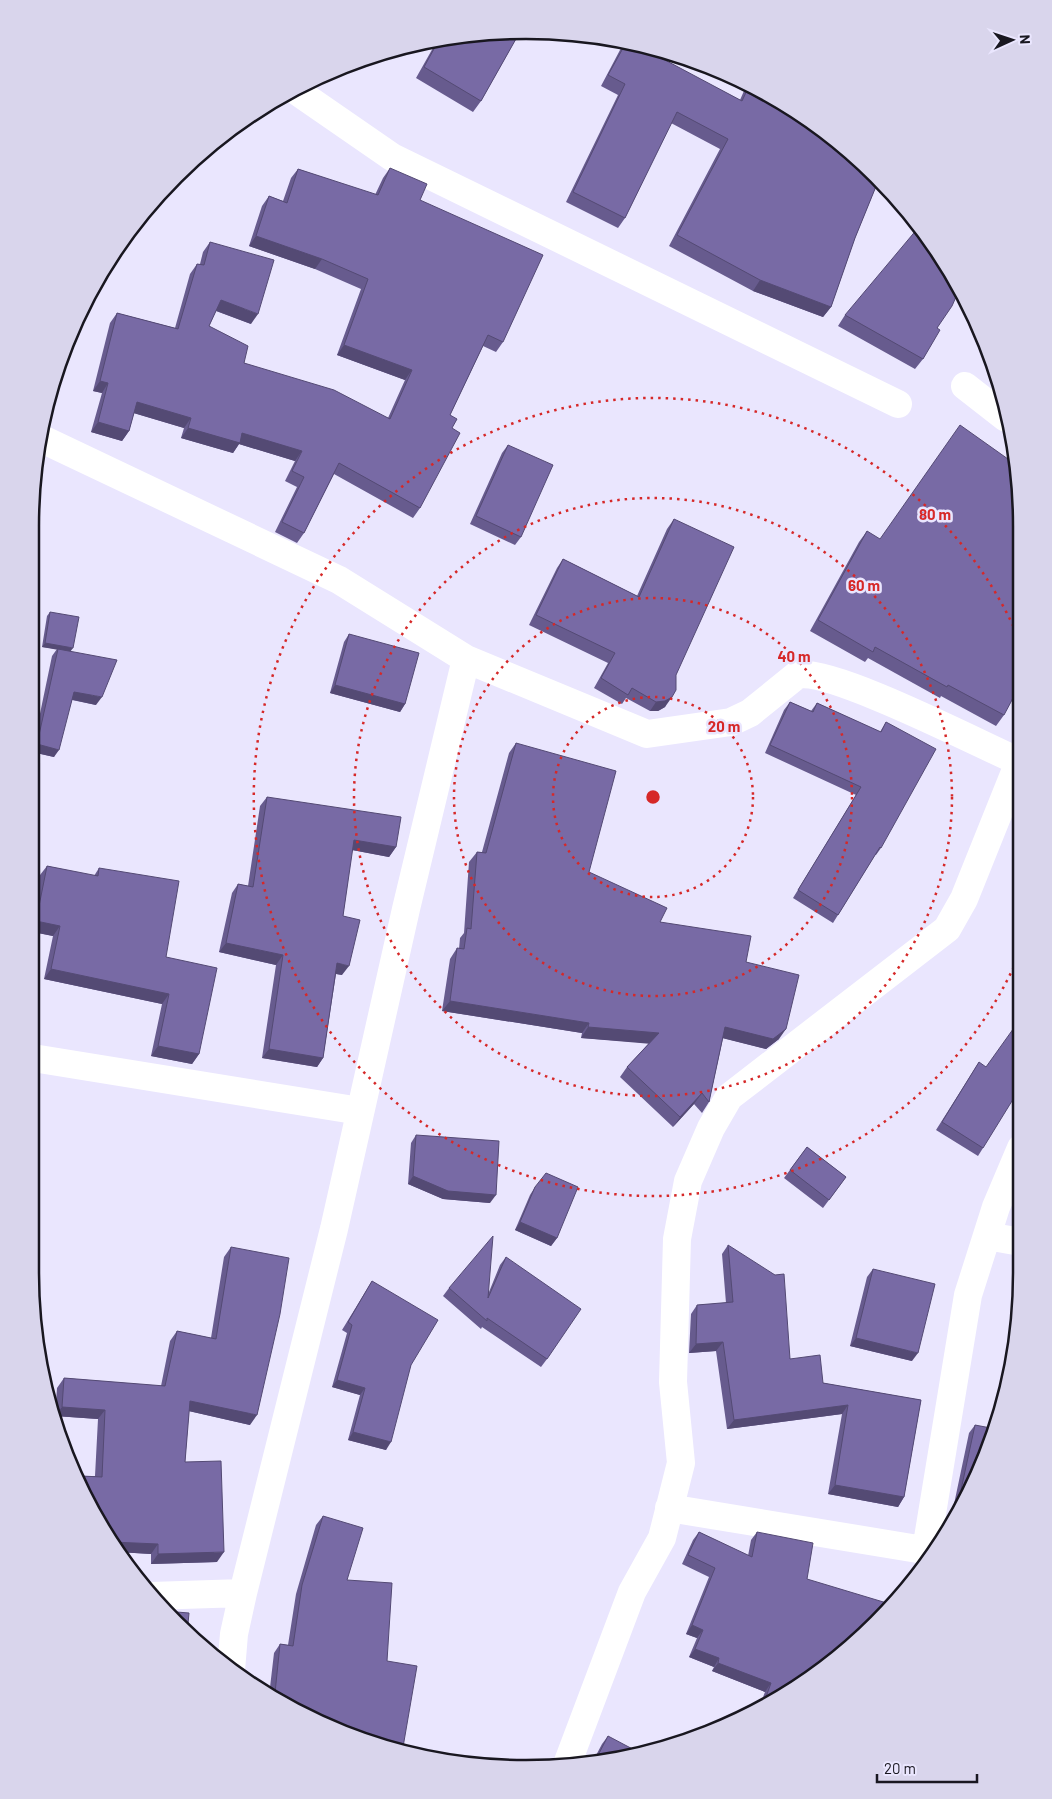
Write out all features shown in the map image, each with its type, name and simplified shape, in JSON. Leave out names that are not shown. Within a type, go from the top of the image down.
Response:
[{"type":"street","points":[[301,94],[392,157],[898,404]]},
{"type":"street","points":[[965,386],[1000,413]]},
{"type":"street","points":[[46,441],[339,580],[466,659],[647,734],[731,722],[750,713],[797,675],[807,673],[852,686],[1013,756]]},
{"type":"street","points":[[232,1662],[234,1634],[243,1593],[334,1229],[408,899],[466,659]]},
{"type":"street","points":[[569,1758],[632,1592],[662,1538],[681,1463],[673,1382],[677,1239],[688,1182],[711,1128],[730,1097],[947,929],[964,899],[1013,776]]},
{"type":"street","points":[[39,1059],[360,1111]]},
{"type":"street","points":[[932,1542],[968,1295],[996,1207],[1013,1167]]},
{"type":"street","points":[[987,1236],[1013,1241]]},
{"type":"street","points":[[669,1508],[927,1550]]},
{"type":"street","points":[[161,1596],[243,1593]]},
{"type":"building","points":[[516,39],[481,101],[424,67],[435,47],[462,43]]},
{"type":"building","points":[[623,48],[661,58],[742,101],[746,91],[770,104],[823,139],[871,181],[876,187],[855,238],[831,307],[760,280],[677,235],[728,139],[677,112],[625,218],[573,192],[625,84],[608,75]]},
{"type":"building","points":[[390,168],[427,184],[420,200],[543,255],[503,342],[488,335],[450,415],[457,419],[452,428],[460,433],[420,508],[339,463],[304,533],[282,522],[304,477],[292,471],[302,451],[242,433],[240,443],[188,428],[191,418],[137,402],[129,431],[98,422],[108,383],[100,381],[117,313],[178,329],[197,264],[204,265],[210,242],[274,260],[258,314],[221,300],[209,326],[248,346],[244,363],[334,390],[390,419],[412,370],[344,345],[368,279],[322,259],[256,236],[269,196],[287,203],[298,169],[378,195]]},
{"type":"building","points":[[915,232],[956,297],[937,328],[940,330],[923,359],[845,315]]},
{"type":"building","points":[[960,425],[1009,459],[1013,526],[1013,698],[1004,715],[948,685],[947,687],[875,647],[873,652],[818,620],[867,531],[880,539]]},
{"type":"building","points":[[508,445],[553,465],[521,537],[476,516]]},
{"type":"building","points":[[674,519],[734,547],[676,675],[676,690],[672,697],[665,701],[656,702],[632,688],[628,695],[601,678],[615,653],[536,615],[563,559],[639,597]]},
{"type":"building","points":[[50,612],[79,617],[73,648],[45,643]]},
{"type":"building","points":[[349,634],[419,653],[405,704],[335,685]]},
{"type":"building","points":[[58,649],[117,660],[102,697],[74,692],[59,750],[39,745],[39,735]]},
{"type":"building","points":[[790,702],[813,712],[817,703],[881,732],[886,722],[936,749],[881,848],[838,915],[798,890],[861,787],[770,745]]},
{"type":"building","points":[[516,743],[616,771],[589,872],[667,908],[660,922],[751,936],[746,962],[799,975],[786,1029],[773,1039],[725,1027],[709,1102],[702,1093],[680,1117],[627,1067],[659,1033],[588,1027],[589,1023],[450,1001],[457,948],[464,949],[467,928],[471,929],[477,852],[486,853]]},
{"type":"building","points":[[267,797],[401,817],[396,847],[354,840],[343,916],[360,920],[349,966],[337,963],[323,1058],[269,1049],[283,955],[226,943],[238,884],[253,887]]},
{"type":"building","points":[[47,866],[98,876],[99,868],[179,881],[166,957],[217,968],[199,1054],[158,1046],[169,994],[51,969],[60,926],[39,922],[39,906]]},
{"type":"building","points":[[1013,1029],[1013,1099],[983,1148],[942,1122],[979,1062],[986,1067]]},
{"type":"building","points":[[416,1135],[499,1141],[496,1195],[448,1191],[413,1176]]},
{"type":"building","points":[[807,1147],[846,1177],[829,1200],[790,1170]]},
{"type":"building","points":[[546,1173],[578,1187],[557,1238],[520,1222],[535,1187]]},
{"type":"building","points":[[493,1236],[488,1298],[506,1257],[581,1309],[547,1359],[487,1318],[487,1321],[449,1288]]},
{"type":"building","points":[[728,1245],[775,1275],[784,1274],[790,1359],[820,1355],[823,1383],[921,1400],[904,1497],[835,1485],[848,1405],[734,1420],[723,1342],[696,1344],[697,1305],[733,1302]]},
{"type":"building","points":[[231,1247],[289,1258],[280,1314],[257,1415],[190,1401],[185,1462],[221,1461],[224,1552],[158,1554],[158,1544],[120,1542],[104,1517],[83,1476],[102,1477],[105,1410],[62,1407],[64,1378],[165,1386],[177,1331],[216,1339]]},
{"type":"building","points":[[873,1269],[935,1284],[918,1353],[856,1338]]},
{"type":"building","points":[[372,1281],[438,1320],[411,1365],[391,1442],[353,1432],[365,1388],[337,1380],[352,1325],[348,1322]]},
{"type":"building","points":[[975,1425],[988,1427],[976,1459],[960,1495]]},
{"type":"building","points":[[323,1516],[363,1528],[347,1580],[392,1583],[387,1661],[417,1666],[403,1745],[340,1723],[310,1710],[275,1691],[280,1644],[293,1646],[302,1585]]},
{"type":"building","points":[[699,1532],[752,1557],[757,1532],[813,1543],[807,1579],[885,1602],[871,1618],[823,1660],[766,1697],[771,1683],[718,1663],[719,1658],[695,1649],[703,1630],[692,1625],[715,1568],[688,1555]]},
{"type":"building","points":[[176,1612],[189,1613],[188,1624]]},
{"type":"building","points":[[608,1736],[632,1749],[621,1751],[598,1755]]}]
